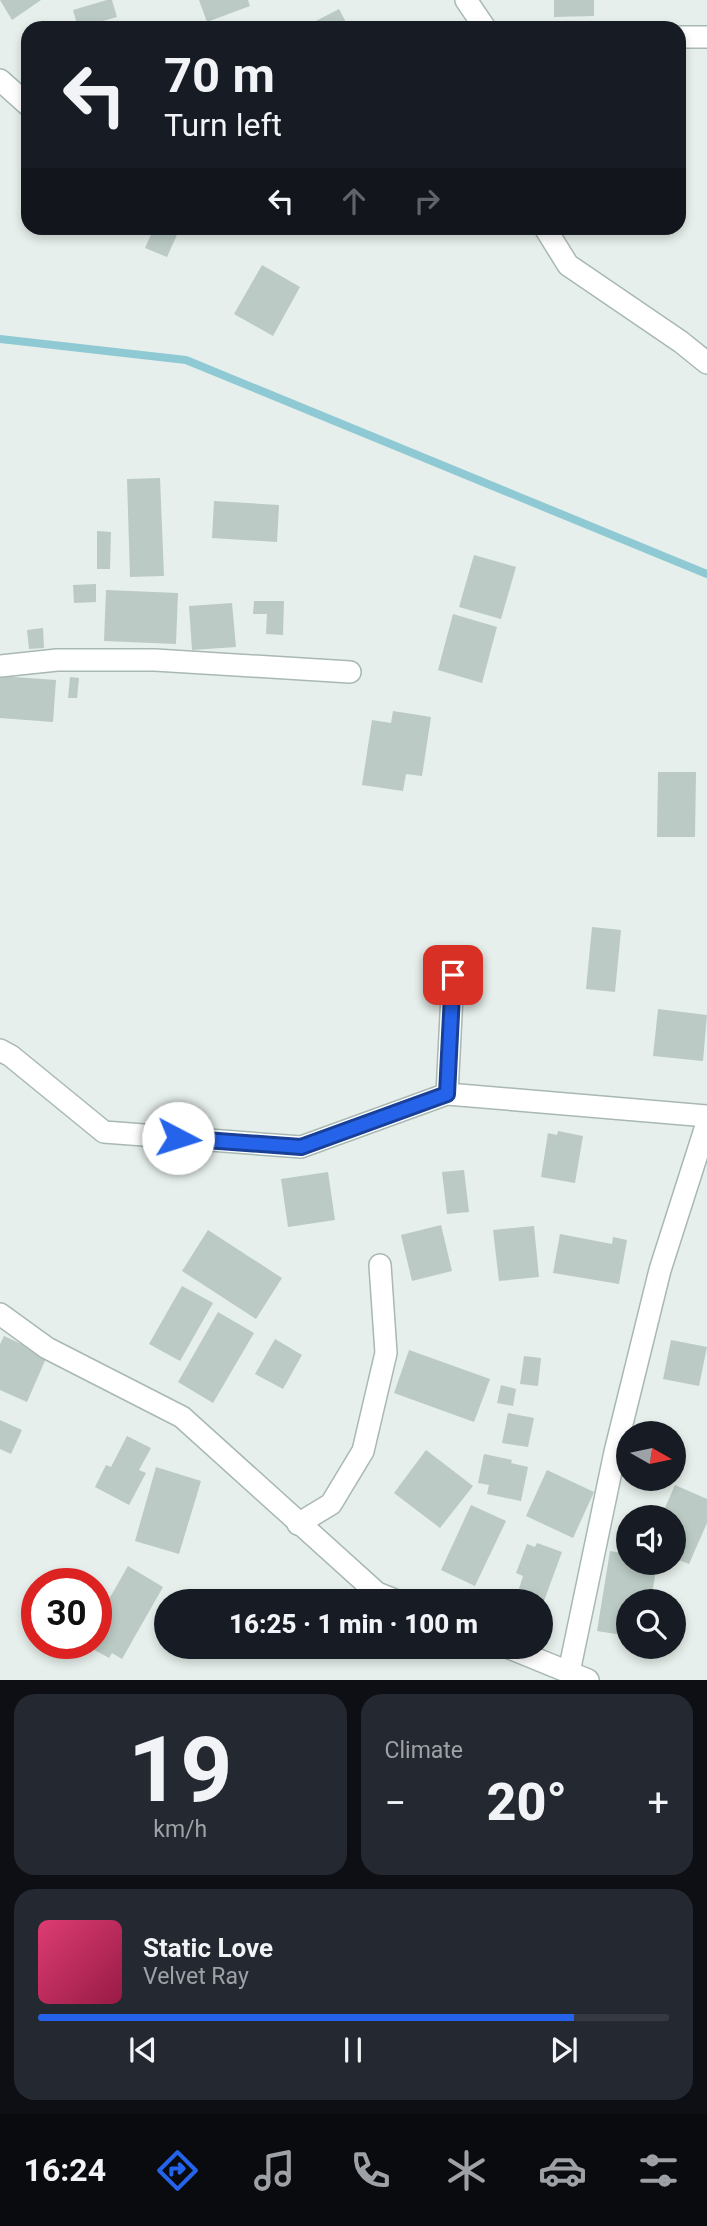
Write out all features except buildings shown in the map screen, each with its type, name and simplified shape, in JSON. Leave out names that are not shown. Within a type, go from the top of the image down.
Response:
[{"type":"street","points":[[466,0],[480,21]]},
{"type":"street","points":[[686,37],[707,37]]},
{"type":"street","points":[[0,80],[21,99]]},
{"type":"street","points":[[549,235],[568,265],[681,342],[707,363]]},
{"type":"street","points":[[0,666],[57,660],[155,660],[350,672]]},
{"type":"street","points":[[447,1094],[453,975]]},
{"type":"street","points":[[0,1050],[104,1132],[301,1147],[447,1094],[707,1116]]},
{"type":"street","points":[[537,1659],[579,1676],[615,1452],[660,1270],[707,1124]]},
{"type":"street","points":[[298,1524],[331,1504],[363,1451],[386,1353],[380,1265]]},
{"type":"street","points":[[0,1314],[47,1348],[182,1417],[372,1589]]},
{"type":"waterway","points":[[0,339],[186,360],[707,574]]},
{"type":"route","points":[[178,1138],[301,1147],[447,1094],[453,975]]}]
